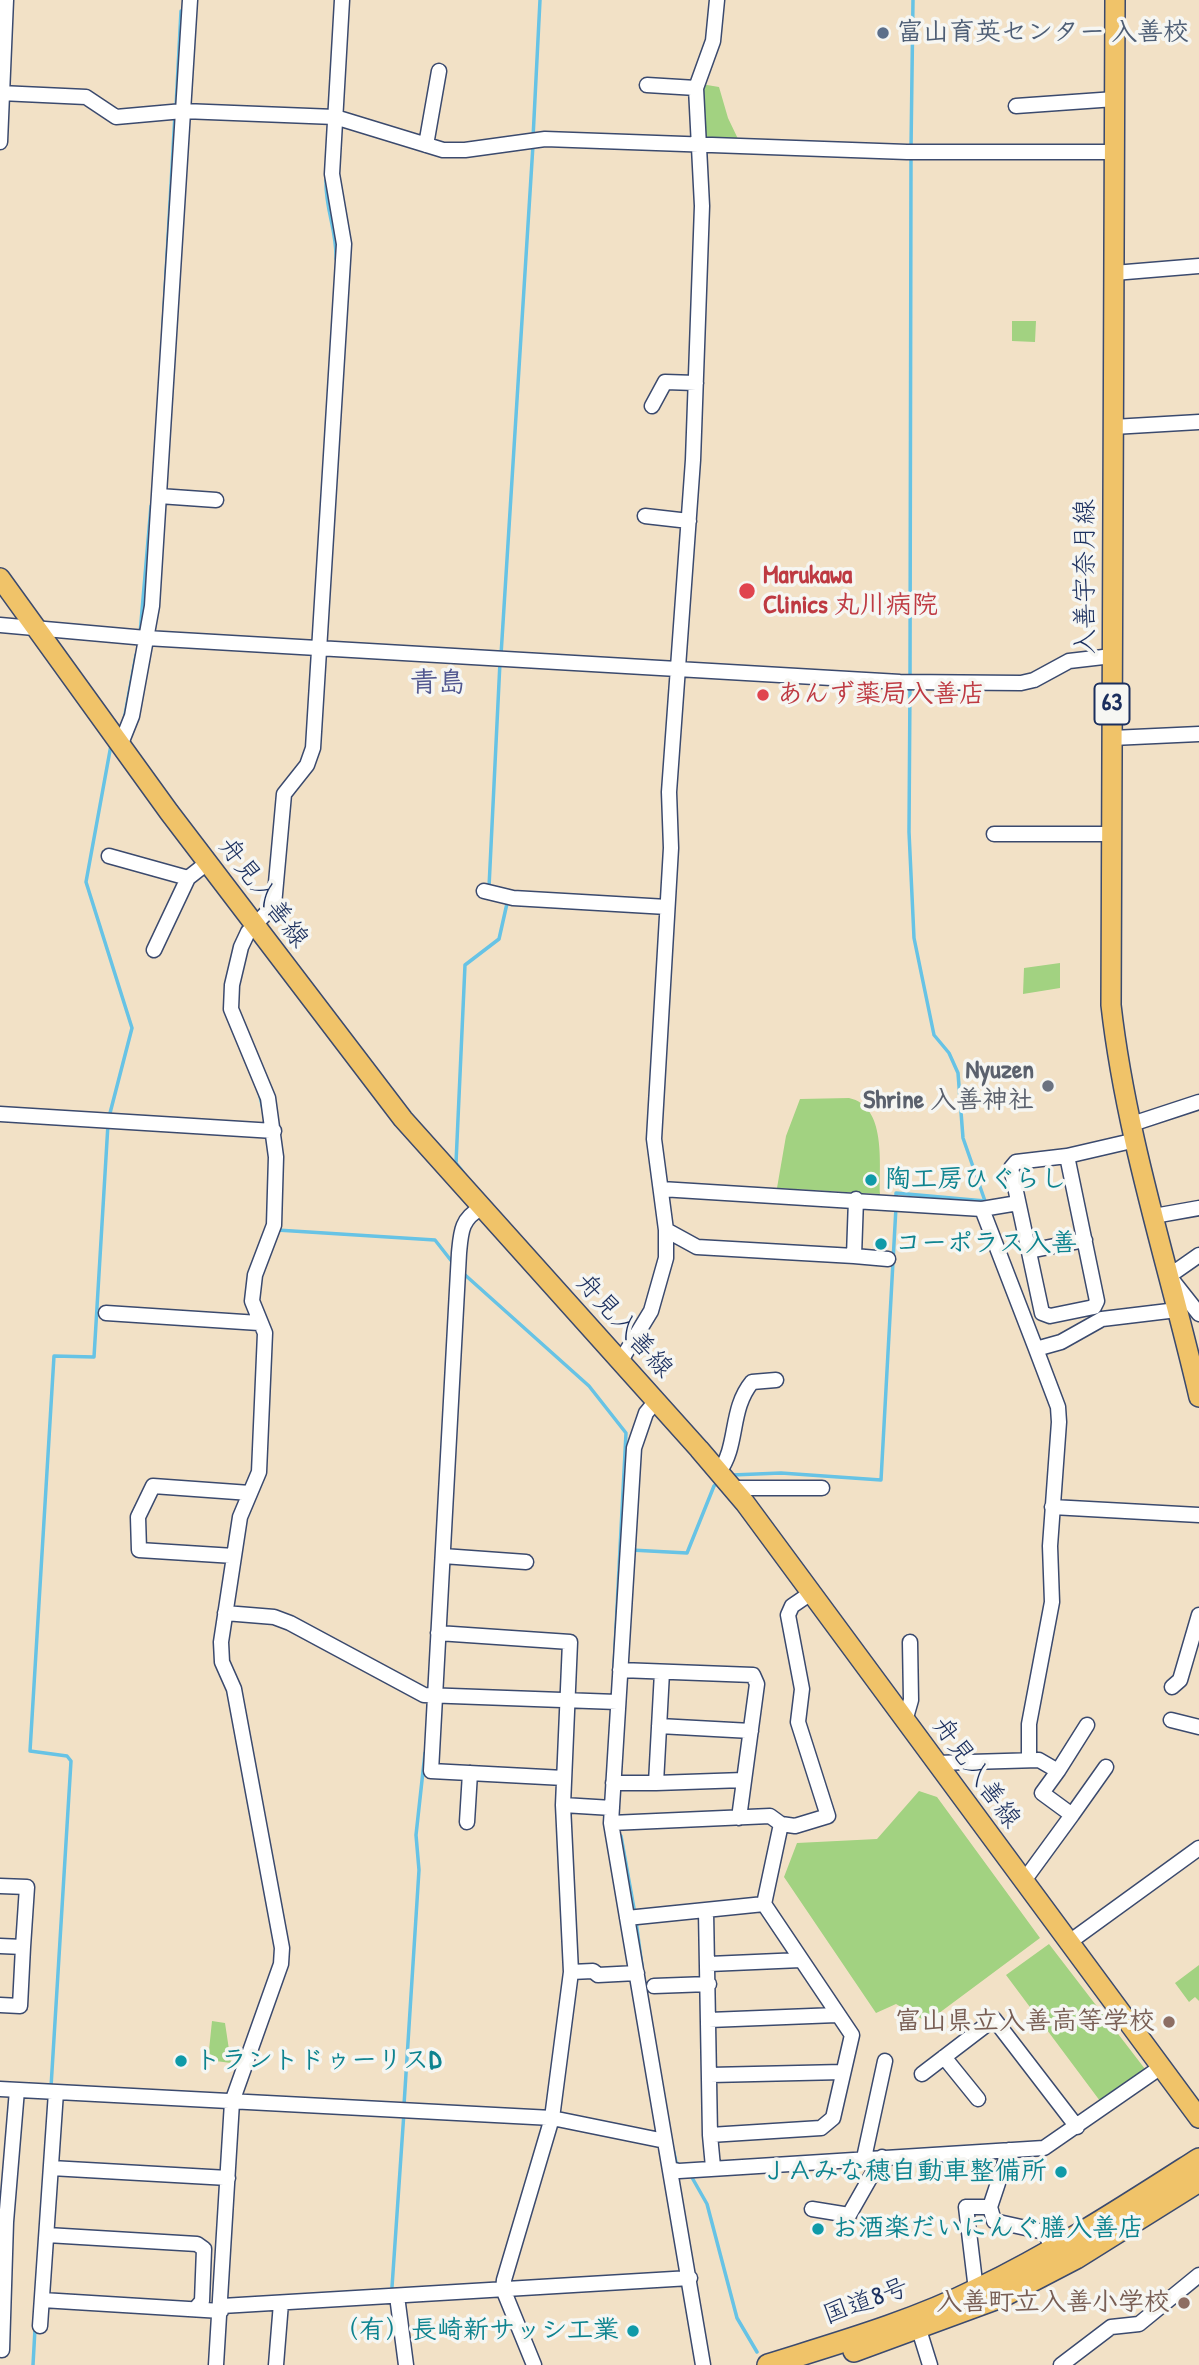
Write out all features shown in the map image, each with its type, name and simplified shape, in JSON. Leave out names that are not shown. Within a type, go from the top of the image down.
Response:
[{"type":"highway","name":"国道8号","points":[[768,2365],[915,2315],[976,2290],[1054,2250],[1199,2160]]},
{"type":"highway","name":"国道8号","points":[[814,2365],[949,2319],[1001,2297],[1076,2258],[1199,2181]]},
{"type":"main road","name":"入善宇奈月線","points":[[1115,0],[1111,1005],[1116,1051],[1134,1132],[1199,1397]]},
{"type":"main road","name":"舟見入善線","points":[[0,578],[207,863],[403,1119],[732,1488],[1199,2118]]},
{"type":"street","points":[[0,142],[6,0]]},
{"type":"street","points":[[120,746],[132,716],[152,606],[190,0]]},
{"type":"street","points":[[216,2365],[232,2102],[281,1964],[282,1948],[234,1689],[222,1661],[225,1613],[240,1517],[259,1472],[265,1333],[251,1301],[255,1275],[274,1225],[274,1131],[268,1098],[231,1009],[232,985],[241,947],[248,932],[274,905],[284,794],[307,765],[313,748],[344,244],[332,174],[342,0]]},
{"type":"street","points":[[620,1362],[651,1311],[659,1292],[666,1258],[666,1230],[654,1145],[671,848],[669,792],[689,521],[696,383],[702,206],[696,88],[713,41],[717,0]]},
{"type":"street","points":[[426,145],[439,71]]},
{"type":"street","points":[[647,85],[696,88]]},
{"type":"street","points":[[2,93],[86,97],[116,117],[183,111],[335,117],[443,150],[465,150],[545,139],[907,152],[1116,152]]},
{"type":"street","points":[[1016,106],[1115,99]]},
{"type":"street","points":[[1114,273],[1199,266]]},
{"type":"street","points":[[652,406],[665,382],[696,383]]},
{"type":"street","points":[[1113,427],[1199,422]]},
{"type":"street","points":[[159,496],[216,500]]},
{"type":"street","points":[[645,516],[689,521]]},
{"type":"street","points":[[0,625],[146,638],[900,682],[1021,683],[1034,680],[1069,661],[1112,656]]},
{"type":"street","points":[[1112,738],[1199,734]]},
{"type":"street","points":[[994,834],[1111,834]]},
{"type":"street","points":[[110,856],[188,878]]},
{"type":"street","points":[[154,950],[188,878],[207,863]]},
{"type":"street","points":[[484,891],[513,898],[667,907]]},
{"type":"street","points":[[1067,1156],[1097,1300],[1094,1307],[1050,1316],[1042,1313],[1011,1168],[1016,1162],[1067,1156],[1134,1132],[1199,1102]]},
{"type":"street","points":[[0,1114],[274,1131]]},
{"type":"street","points":[[661,1189],[856,1199],[982,1209],[1018,1203]]},
{"type":"street","points":[[854,1256],[856,1199]]},
{"type":"street","points":[[481,1208],[468,1215],[462,1226],[431,1771],[564,1778]]},
{"type":"street","points":[[1154,1216],[1199,1208]]},
{"type":"street","points":[[982,1209],[1058,1407],[1058,1458],[1052,1507],[1052,1602],[1029,1724],[1029,1760]]},
{"type":"street","points":[[666,1230],[697,1247],[888,1259]]},
{"type":"street","points":[[1029,1251],[1085,1240]]},
{"type":"street","points":[[1199,1255],[1169,1276],[1199,1314]]},
{"type":"street","points":[[1037,1349],[1069,1338],[1102,1320],[1177,1310]]},
{"type":"street","points":[[106,1313],[259,1323]]},
{"type":"street","points":[[719,1472],[726,1462],[740,1396],[752,1382],[776,1380]]},
{"type":"street","points":[[656,1401],[646,1413],[634,1448],[611,1823],[703,2365]]},
{"type":"street","points":[[234,1556],[139,1550],[138,1517],[153,1486],[250,1493]]},
{"type":"street","points":[[732,1488],[822,1488]]},
{"type":"street","points":[[1052,1507],[1199,1515]]},
{"type":"street","points":[[443,1556],[526,1562]]},
{"type":"street","points":[[611,1823],[770,1816],[781,1824],[795,1826],[828,1816],[798,1721],[802,1689],[788,1615],[792,1606],[811,1593]]},
{"type":"street","points":[[225,1613],[274,1617],[290,1623],[424,1695],[617,1702]]},
{"type":"street","points":[[1172,1688],[1180,1679],[1199,1615]]},
{"type":"street","points":[[438,1633],[570,1642],[563,1805],[571,1972],[552,2118],[503,2289],[534,2365]]},
{"type":"street","points":[[905,1721],[911,1700],[910,1642]]},
{"type":"street","points":[[620,1670],[753,1675],[757,1684],[739,1818]]},
{"type":"street","points":[[656,1783],[662,1672]]},
{"type":"street","points":[[1171,1720],[1199,1727]]},
{"type":"street","points":[[1072,1815],[1042,1793],[1087,1725]]},
{"type":"street","points":[[659,1726],[751,1731]]},
{"type":"street","points":[[936,1763],[1040,1760],[1058,1771]]},
{"type":"street","points":[[1023,1882],[1106,1767]]},
{"type":"street","points":[[467,1822],[470,1773]]},
{"type":"street","points":[[613,1783],[744,1780]]},
{"type":"street","points":[[563,1805],[612,1808]]},
{"type":"street","points":[[710,2135],[821,2128],[833,2118],[852,2035],[764,1905],[781,1824]]},
{"type":"street","points":[[1068,1943],[1199,1849]]},
{"type":"street","points":[[0,1886],[27,1888],[20,2006],[0,2005]]},
{"type":"street","points":[[627,1918],[764,1905]]},
{"type":"street","points":[[706,1910],[710,2135],[713,2167]]},
{"type":"street","points":[[0,1946],[23,1948]]},
{"type":"street","points":[[709,1964],[801,1960]]},
{"type":"street","points":[[571,1972],[593,1971],[598,1975],[636,1973]]},
{"type":"street","points":[[654,1986],[709,1983]]},
{"type":"street","points":[[709,2020],[837,2015]]},
{"type":"street","points":[[922,2074],[994,2020],[1077,2127]]},
{"type":"street","points":[[944,2057],[978,2099]]},
{"type":"street","points":[[864,2158],[886,2061]]},
{"type":"street","points":[[670,2169],[679,2171],[1044,2148],[1161,2067]]},
{"type":"street","points":[[710,2075],[843,2072]]},
{"type":"street","points":[[0,2089],[552,2118],[665,2141]]},
{"type":"street","points":[[2,2350],[3,2221],[7,2149],[17,2090]]},
{"type":"street","points":[[40,2326],[56,2092]]},
{"type":"street","points":[[1009,2150],[989,2207],[994,2221],[1044,2232],[1054,2250]]},
{"type":"street","points":[[812,2209],[849,2215],[882,2157]]},
{"type":"street","points":[[51,2168],[228,2178]]},
{"type":"street","points":[[976,2290],[966,2207],[989,2207]]},
{"type":"street","points":[[47,2235],[197,2244],[204,2249],[202,2301],[196,2308]]},
{"type":"street","points":[[1061,2365],[1111,2327],[1139,2324],[1199,2275]]},
{"type":"street","points":[[42,2300],[221,2308],[281,2302],[690,2278]]},
{"type":"street","points":[[397,2295],[406,2365]]},
{"type":"street","points":[[276,2365],[281,2302]]},
{"type":"street","points":[[915,2315],[930,2365]]},
{"type":"green space","points":[[701,84],[719,87],[728,118],[739,141],[704,141]]},
{"type":"green space","points":[[1012,321],[1036,321],[1035,342],[1012,341]]},
{"type":"green space","points":[[1060,963],[1060,988],[1023,994],[1024,968]]},
{"type":"green space","points":[[849,1098],[861,1103],[870,1112],[875,1124],[880,1153],[880,1194],[777,1188],[786,1136],[800,1099]]},
{"type":"green space","points":[[919,1791],[937,1797],[1040,1938],[927,2022],[896,2004],[876,2013],[784,1877],[797,1843],[877,1839]]},
{"type":"green space","points":[[1049,1944],[1145,2069],[1100,2101],[1006,1975]]},
{"type":"green space","points":[[1199,1965],[1199,2001],[1195,1997],[1189,2002],[1175,1983]]},
{"type":"green space","points":[[212,2021],[225,2023],[231,2063],[208,2060]]},
{"type":"waterway","points":[[533,138],[540,0]]},
{"type":"waterway","points":[[911,148],[913,0]]},
{"type":"waterway","points":[[176,107],[181,11]]},
{"type":"waterway","points":[[163,327],[175,114]]},
{"type":"waterway","points":[[501,655],[533,145]]},
{"type":"waterway","points":[[910,677],[911,156]]},
{"type":"waterway","points":[[326,180],[336,259]]},
{"type":"waterway","points":[[140,634],[151,506]]},
{"type":"waterway","points":[[124,720],[136,655]]},
{"type":"waterway","points":[[489,887],[500,662]]},
{"type":"waterway","points":[[896,1199],[896,1193],[985,1201],[963,1138],[958,1073],[949,1053],[934,1035],[914,938],[909,832],[910,684]]},
{"type":"waterway","points":[[109,1117],[132,1028],[86,882],[111,745]]},
{"type":"waterway","points":[[463,1172],[456,1163],[465,965],[499,939],[508,899]]},
{"type":"waterway","points":[[259,1092],[263,1109]]},
{"type":"waterway","points":[[51,2087],[71,1761],[67,1756],[30,1751],[54,1356],[94,1357],[108,1124]]},
{"type":"waterway","points":[[732,1475],[781,1473],[881,1480],[896,1207]]},
{"type":"waterway","points":[[277,1230],[435,1240],[453,1263]]},
{"type":"waterway","points":[[464,1274],[589,1386],[626,1433],[620,1549]]},
{"type":"waterway","points":[[631,1550],[687,1553],[714,1486],[719,1481]]},
{"type":"waterway","points":[[614,1668],[620,1549],[623,1549]]},
{"type":"waterway","points":[[404,2105],[419,1870],[416,1835],[425,1753]]},
{"type":"waterway","points":[[617,1835],[621,1836],[635,1914]]},
{"type":"waterway","points":[[636,1921],[642,1966]]},
{"type":"waterway","points":[[392,2287],[404,2112]]},
{"type":"waterway","points":[[673,2149],[676,2162],[681,2167]]},
{"type":"waterway","points":[[690,2174],[707,2204],[737,2318],[757,2352]]},
{"type":"waterway","points":[[33,2365],[35,2329]]},
{"type":"place","name":"富山育英センター 入善校","points":[[883,33]]},
{"type":"place","name":"Marukawa Clinics 丸川病院","points":[[747,591]]},
{"type":"place","name":"あんず薬局入善店","points":[[763,695]]},
{"type":"place","name":"Nyuzen Shrine 入善神社","points":[[1048,1086]]},
{"type":"place","name":"陶工房ひぐらし","points":[[871,1180]]},
{"type":"place","name":"コーポラス入善","points":[[881,1244]]},
{"type":"place","name":"富山県立入善高等学校","points":[[1169,2022]]},
{"type":"place","name":"トラントドゥーリスD","points":[[181,2061]]},
{"type":"place","name":"ＪＡみな穂自動車整備所","points":[[1061,2172]]},
{"type":"place","name":"お酒楽だいにんぐ膳入善店","points":[[818,2229]]},
{"type":"place","name":"入善町立入善小学校","points":[[1184,2303]]},
{"type":"place","name":"（有）長崎新サッシ工業","points":[[633,2331]]},
{"type":"district","name":"青島","points":[[438,684]]}]
